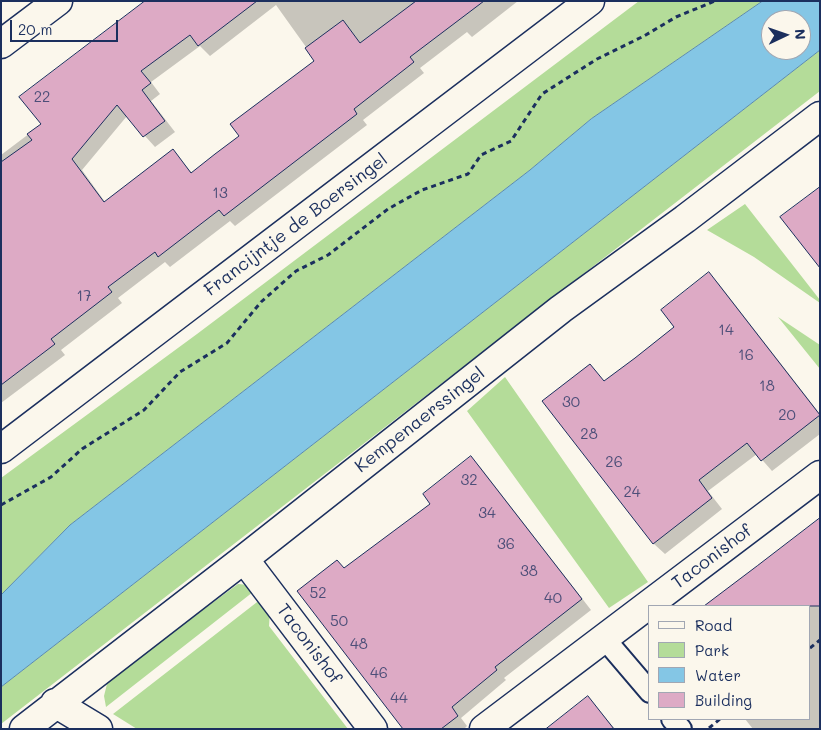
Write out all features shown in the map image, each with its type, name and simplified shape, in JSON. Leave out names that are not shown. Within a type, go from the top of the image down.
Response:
[{"type":"street","points":[[1,44],[58,1]]},
{"type":"street","name":"Francijntje de Boersingel","points":[[1,449],[590,1]]},
{"type":"street","name":"Kempenaerssingel","points":[[24,729],[55,703],[244,559],[561,309],[685,219],[820,116]]},
{"type":"street","name":"Taconishof","points":[[484,729],[820,475]]},
{"type":"street","name":"Taconishof","points":[[244,559],[373,729]]},
{"type":"street","points":[[55,703],[98,729]]},
{"type":"lane","points":[[604,638],[648,690]]},
{"type":"path","points":[[1,505],[51,477],[82,449],[144,410],[180,372],[227,343],[261,302],[296,271],[328,255],[388,209],[422,190],[468,174],[481,155],[511,141],[542,94],[597,59],[644,36],[676,17],[715,1]]},
{"type":"path","points":[[708,729],[719,720]]},
{"type":"green space","points":[[639,1],[763,1],[591,119],[530,170],[70,525],[1,595],[1,478],[197,334]]},
{"type":"green space","points":[[820,50],[820,91],[1,724],[1,687],[807,60],[811,60],[811,57]]},
{"type":"green space","points":[[745,204],[820,300],[820,303],[754,257],[707,230]]},
{"type":"green space","points":[[778,317],[820,345],[820,369]]},
{"type":"green space","points":[[505,377],[648,582],[609,608],[467,411]]},
{"type":"green space","points":[[238,584],[248,585],[253,592],[106,707],[104,696],[108,680]]},
{"type":"green space","points":[[261,599],[270,610],[269,626],[348,729],[137,729],[113,714]]},
{"type":"water","points":[[763,1],[820,1],[820,50],[811,57],[811,10],[761,10],[761,60],[807,60],[1,687],[1,595],[70,525],[530,170],[591,119]]},
{"type":"building","points":[[145,1],[257,1],[198,46],[190,35],[141,71],[151,83],[142,90],[165,121],[143,137],[117,105],[72,159],[104,202],[173,149],[191,173],[239,136],[230,124],[314,61],[305,48],[343,20],[360,43],[416,1],[484,1],[410,57],[414,62],[354,109],[357,114],[224,216],[219,210],[158,257],[155,252],[108,287],[112,292],[51,339],[55,344],[1,385],[1,162],[32,140],[27,134],[41,124],[19,97]]},
{"type":"building","points":[[820,187],[820,268],[780,217]]},
{"type":"building","points":[[709,272],[820,415],[761,461],[747,443],[699,480],[712,498],[653,544],[542,401],[590,364],[604,381],[635,358],[674,327],[661,310]]},
{"type":"building","points":[[471,456],[582,599],[495,667],[497,670],[452,707],[458,716],[441,729],[403,729],[297,591],[337,560],[344,568],[430,504],[423,494]]},
{"type":"building","points":[[820,518],[820,606],[705,605]]},
{"type":"building","points":[[588,696],[614,729],[546,729]]}]
